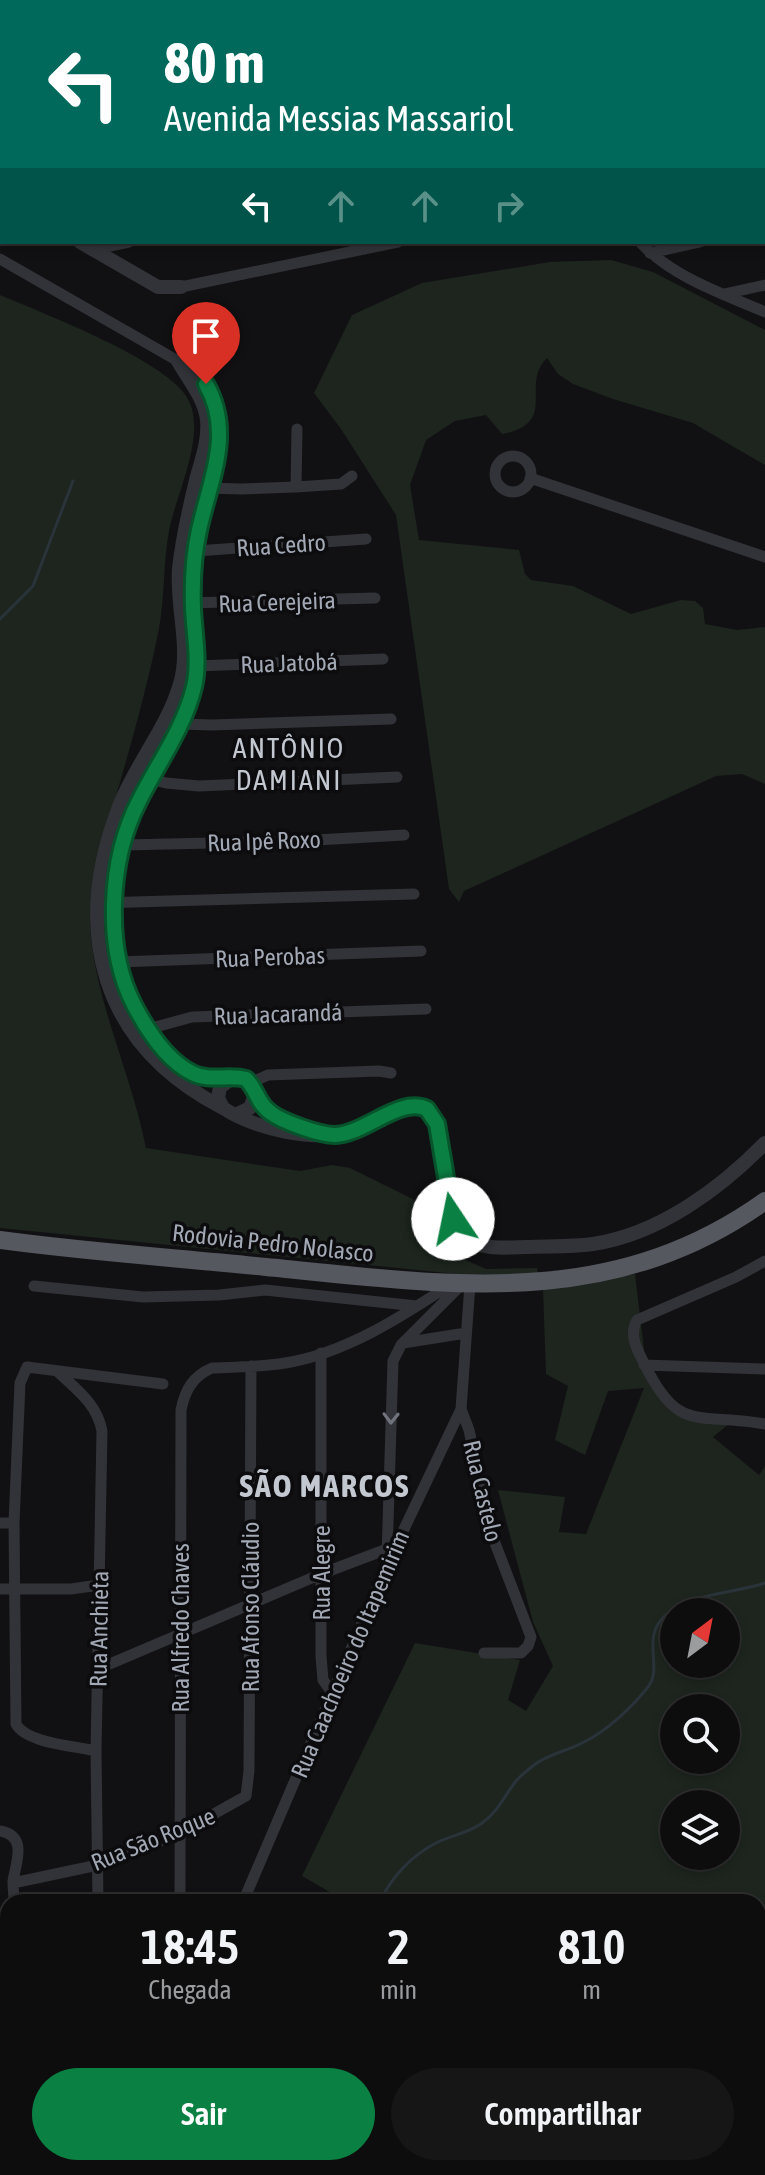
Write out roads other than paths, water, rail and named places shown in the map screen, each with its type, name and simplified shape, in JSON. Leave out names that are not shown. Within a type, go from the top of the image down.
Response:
[{"type":"highway","name":"Rodovia Pedro Nolasco","points":[[0,1240],[461,1284],[543,1282],[625,1269],[705,1238],[765,1201]]},
{"type":"street","points":[[85,246],[107,244]]},
{"type":"street","points":[[85,246],[158,287],[181,287],[378,244]]},
{"type":"street","points":[[642,244],[681,273],[765,312]]},
{"type":"street","points":[[650,253],[691,244]]},
{"type":"street","points":[[0,259],[178,361],[194,365],[213,396],[221,421],[220,445],[202,486],[180,564],[196,666],[194,685],[174,721],[138,803],[105,903],[118,962],[140,1031],[189,1071],[200,1076],[240,1077],[253,1089],[260,1104],[273,1115],[332,1135]]},
{"type":"street","points":[[724,294],[765,285]]},
{"type":"street","points":[[296,487],[297,429]]},
{"type":"street","points":[[202,486],[296,487],[341,484],[352,476]]},
{"type":"street","points":[[530,478],[765,557]]},
{"type":"street","points":[[202,486],[196,551],[186,604],[183,670],[174,721],[134,775],[108,840],[104,965],[115,1000],[140,1031],[162,1069],[202,1097],[230,1111],[294,1134],[332,1135],[362,1128],[408,1105],[427,1109],[437,1124],[453,1219],[459,1233],[488,1247],[592,1244],[617,1238],[673,1213],[716,1187],[765,1143]]},
{"type":"street","name":"Rua Cedro","points":[[196,551],[366,539]]},
{"type":"street","name":"Rua Cerejeira","points":[[186,604],[375,598]]},
{"type":"street","name":"Rua Jatobá","points":[[196,666],[383,659]]},
{"type":"street","points":[[174,721],[391,719]]},
{"type":"street","points":[[134,775],[175,785],[199,786],[397,777]]},
{"type":"street","name":"Rua Ipê Roxo","points":[[124,845],[404,835]]},
{"type":"street","points":[[105,903],[414,894]]},
{"type":"street","name":"Rua Perobas","points":[[118,962],[421,951]]},
{"type":"street","name":"Rua Jacarandá","points":[[140,1031],[192,1017],[426,1009]]},
{"type":"street","points":[[230,1111],[250,1108],[253,1089],[268,1075],[391,1073]]},
{"type":"street","points":[[228,1079],[218,1092],[230,1111]]},
{"type":"street","points":[[740,1168],[765,1155]]},
{"type":"street","points":[[765,1261],[726,1282],[637,1320],[633,1336],[644,1365],[667,1403],[687,1416],[765,1424]]},
{"type":"street","points":[[251,1366],[285,1363],[321,1353],[367,1334],[461,1284]]},
{"type":"street","points":[[387,1565],[392,1371],[396,1351],[461,1284]]},
{"type":"street","name":"Rua Castelo","points":[[461,1284],[466,1333],[461,1409],[471,1439],[490,1530],[531,1639],[521,1653],[484,1653]]},
{"type":"street","points":[[34,1286],[143,1297],[207,1296],[265,1290],[417,1306]]},
{"type":"street","points":[[403,1343],[466,1333]]},
{"type":"street","name":"Rua Alegre","points":[[321,1353],[322,1670],[323,1680],[333,1694]]},
{"type":"street","points":[[644,1365],[765,1369]]},
{"type":"street","name":"Rua Alfredo Chaves","points":[[180,1894],[181,1410],[189,1385],[202,1372],[212,1368],[251,1366]]},
{"type":"street","name":"Rua Afonso Cláudio","points":[[244,1799],[249,1771],[251,1366]]},
{"type":"street","points":[[96,1751],[32,1737],[21,1732],[16,1724],[14,1523],[19,1394],[27,1367],[163,1384]]},
{"type":"street","name":"Rua Anchieta","points":[[58,1372],[91,1403],[102,1431],[96,1751],[98,1894]]},
{"type":"street","name":"Rua Caachoeiro do Itapemirim","points":[[246,1894],[387,1565],[461,1409]]},
{"type":"street","points":[[0,1523],[14,1523]]},
{"type":"street","points":[[98,1669],[387,1549]]},
{"type":"street","points":[[0,1589],[71,1589],[99,1585]]},
{"type":"street","name":"Rua São Roque","points":[[13,1883],[98,1865],[178,1834],[244,1799]]},
{"type":"street","points":[[2,1831],[10,1833],[18,1842],[14,1894]]},
{"type":"waterway","points":[[0,619],[33,586],[73,481]]},
{"type":"waterway","points":[[384,1894],[397,1875],[420,1853],[438,1842],[472,1829],[488,1818],[518,1779],[534,1765],[593,1737],[627,1710],[652,1679],[654,1632],[667,1614],[701,1598],[765,1583]]},
{"type":"district","name":"ANTÔNIO DAMIANI","points":[[289,764]]},
{"type":"district","name":"SÃO MARCOS","points":[[325,1485]]}]
